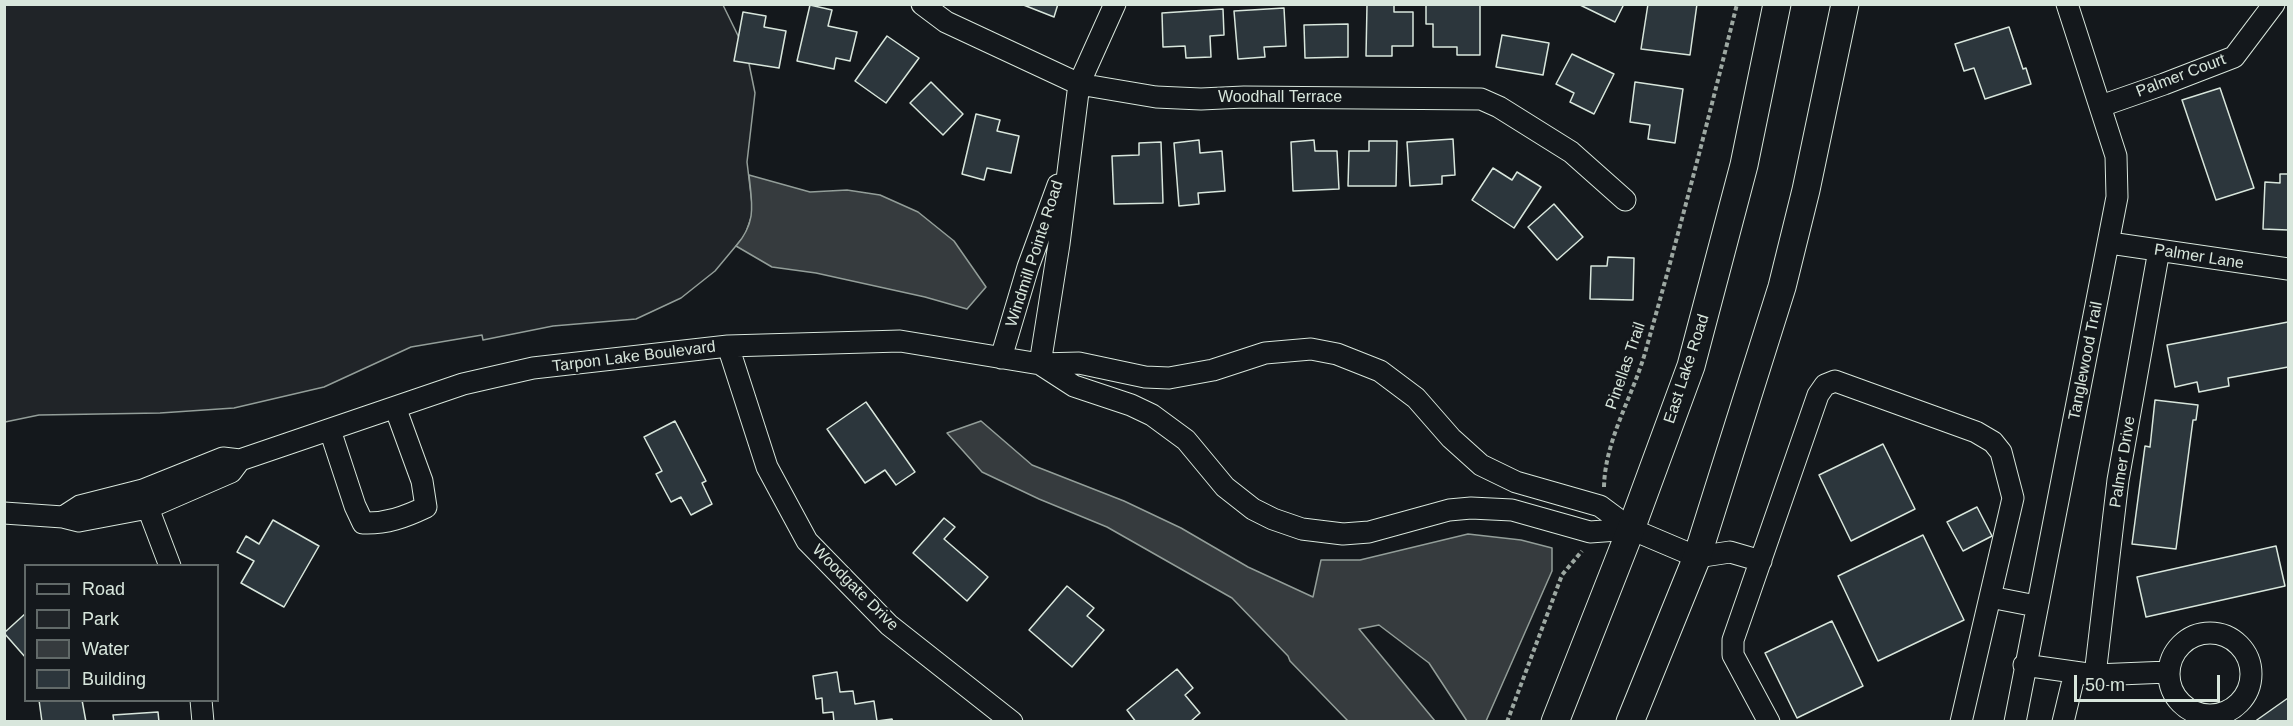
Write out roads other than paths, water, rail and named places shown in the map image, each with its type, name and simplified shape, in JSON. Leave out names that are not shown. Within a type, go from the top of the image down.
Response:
[{"type":"main road","name":"East Lake Road","points":[[1555,722],[1631,529],[1694,355],[1744,165],[1777,4]]},
{"type":"main road","points":[[1630,722],[1697,557],[1782,287],[1806,190],[1845,4]]},
{"type":"street","name":"Woodhall Terrace","points":[[922,4],[946,22],[1079,84],[1156,97],[1201,99],[1244,97],[1481,99],[1499,107],[1572,152],[1625,200]]},
{"type":"street","name":"Windmill Pointe Road","points":[[1040,364],[1056,268],[1079,84],[1114,4]]},
{"type":"street","name":"Tanglewood Trail","points":[[2015,722],[2024,665],[2110,243],[2117,197],[2116,156],[2067,4]]},
{"type":"street","name":"Palmer Court","points":[[2101,106],[2234,57],[2274,4]]},
{"type":"street","name":"Windmill Pointe Road","points":[[1001,358],[1028,267],[1070,150]]},
{"type":"street","name":"Palmer Lane","points":[[2110,243],[2289,269]]},
{"type":"street","name":"Palmer Drive","points":[[2062,722],[2085,674],[2159,250]]},
{"type":"street","name":"Tarpon Lake Boulevard","points":[[63,517],[80,506],[143,490],[223,458],[240,460],[462,384],[533,368],[728,346],[900,341],[1040,364],[1079,363],[1145,377],[1169,378],[1213,370],[1240,360],[1275,352],[1311,350],[1337,354],[1361,362],[1398,383],[1416,398],[1465,452],[1481,465],[1516,482],[1600,506],[1631,529]]},
{"type":"street","name":"Woodgate Drive","points":[[728,346],[767,467],[807,541],[890,625],[1012,722]]},
{"type":"street","name":"Tarpon Lake Boulevard","points":[[1040,364],[1074,386],[1131,405],[1152,415],[1186,440],[1211,473],[1253,509],[1273,519],[1302,528],[1323,533],[1369,532],[1449,510],[1481,508],[1512,510],[1590,532],[1631,529]]},
{"type":"street","points":[[1769,722],[1733,655],[1733,640],[1818,395],[1825,385],[1835,381],[1976,432],[1993,442],[2001,452],[2013,498],[1961,722]]},
{"type":"street","points":[[330,430],[355,506],[363,523],[382,524],[411,514],[426,507],[422,481],[395,407]]},
{"type":"street","name":"Tarpon Lake Boulevard","points":[[4,513],[63,517],[79,521],[148,508],[231,472],[240,460]]},
{"type":"street","points":[[148,508],[169,564]]},
{"type":"street","points":[[1631,529],[1697,557],[1730,552],[1761,561]]},
{"type":"street","points":[[1990,597],[2036,606]]},
{"type":"street","points":[[2024,665],[2085,674],[2168,672]]},
{"type":"street","points":[[201,702],[203,722]]},
{"type":"water","points":[[749,175],[810,192],[847,190],[880,195],[918,212],[954,241],[986,287],[967,309],[925,297],[816,273],[772,267],[736,246],[747,229],[752,212]]},
{"type":"water","points":[[981,421],[1032,465],[1124,501],[1181,528],[1248,567],[1313,597],[1321,560],[1360,560],[1468,534],[1521,540],[1552,548],[1552,571],[1486,721],[1467,721],[1429,663],[1379,625],[1359,629],[1435,721],[1348,721],[1232,598],[1107,527],[982,472],[947,433]]}]
